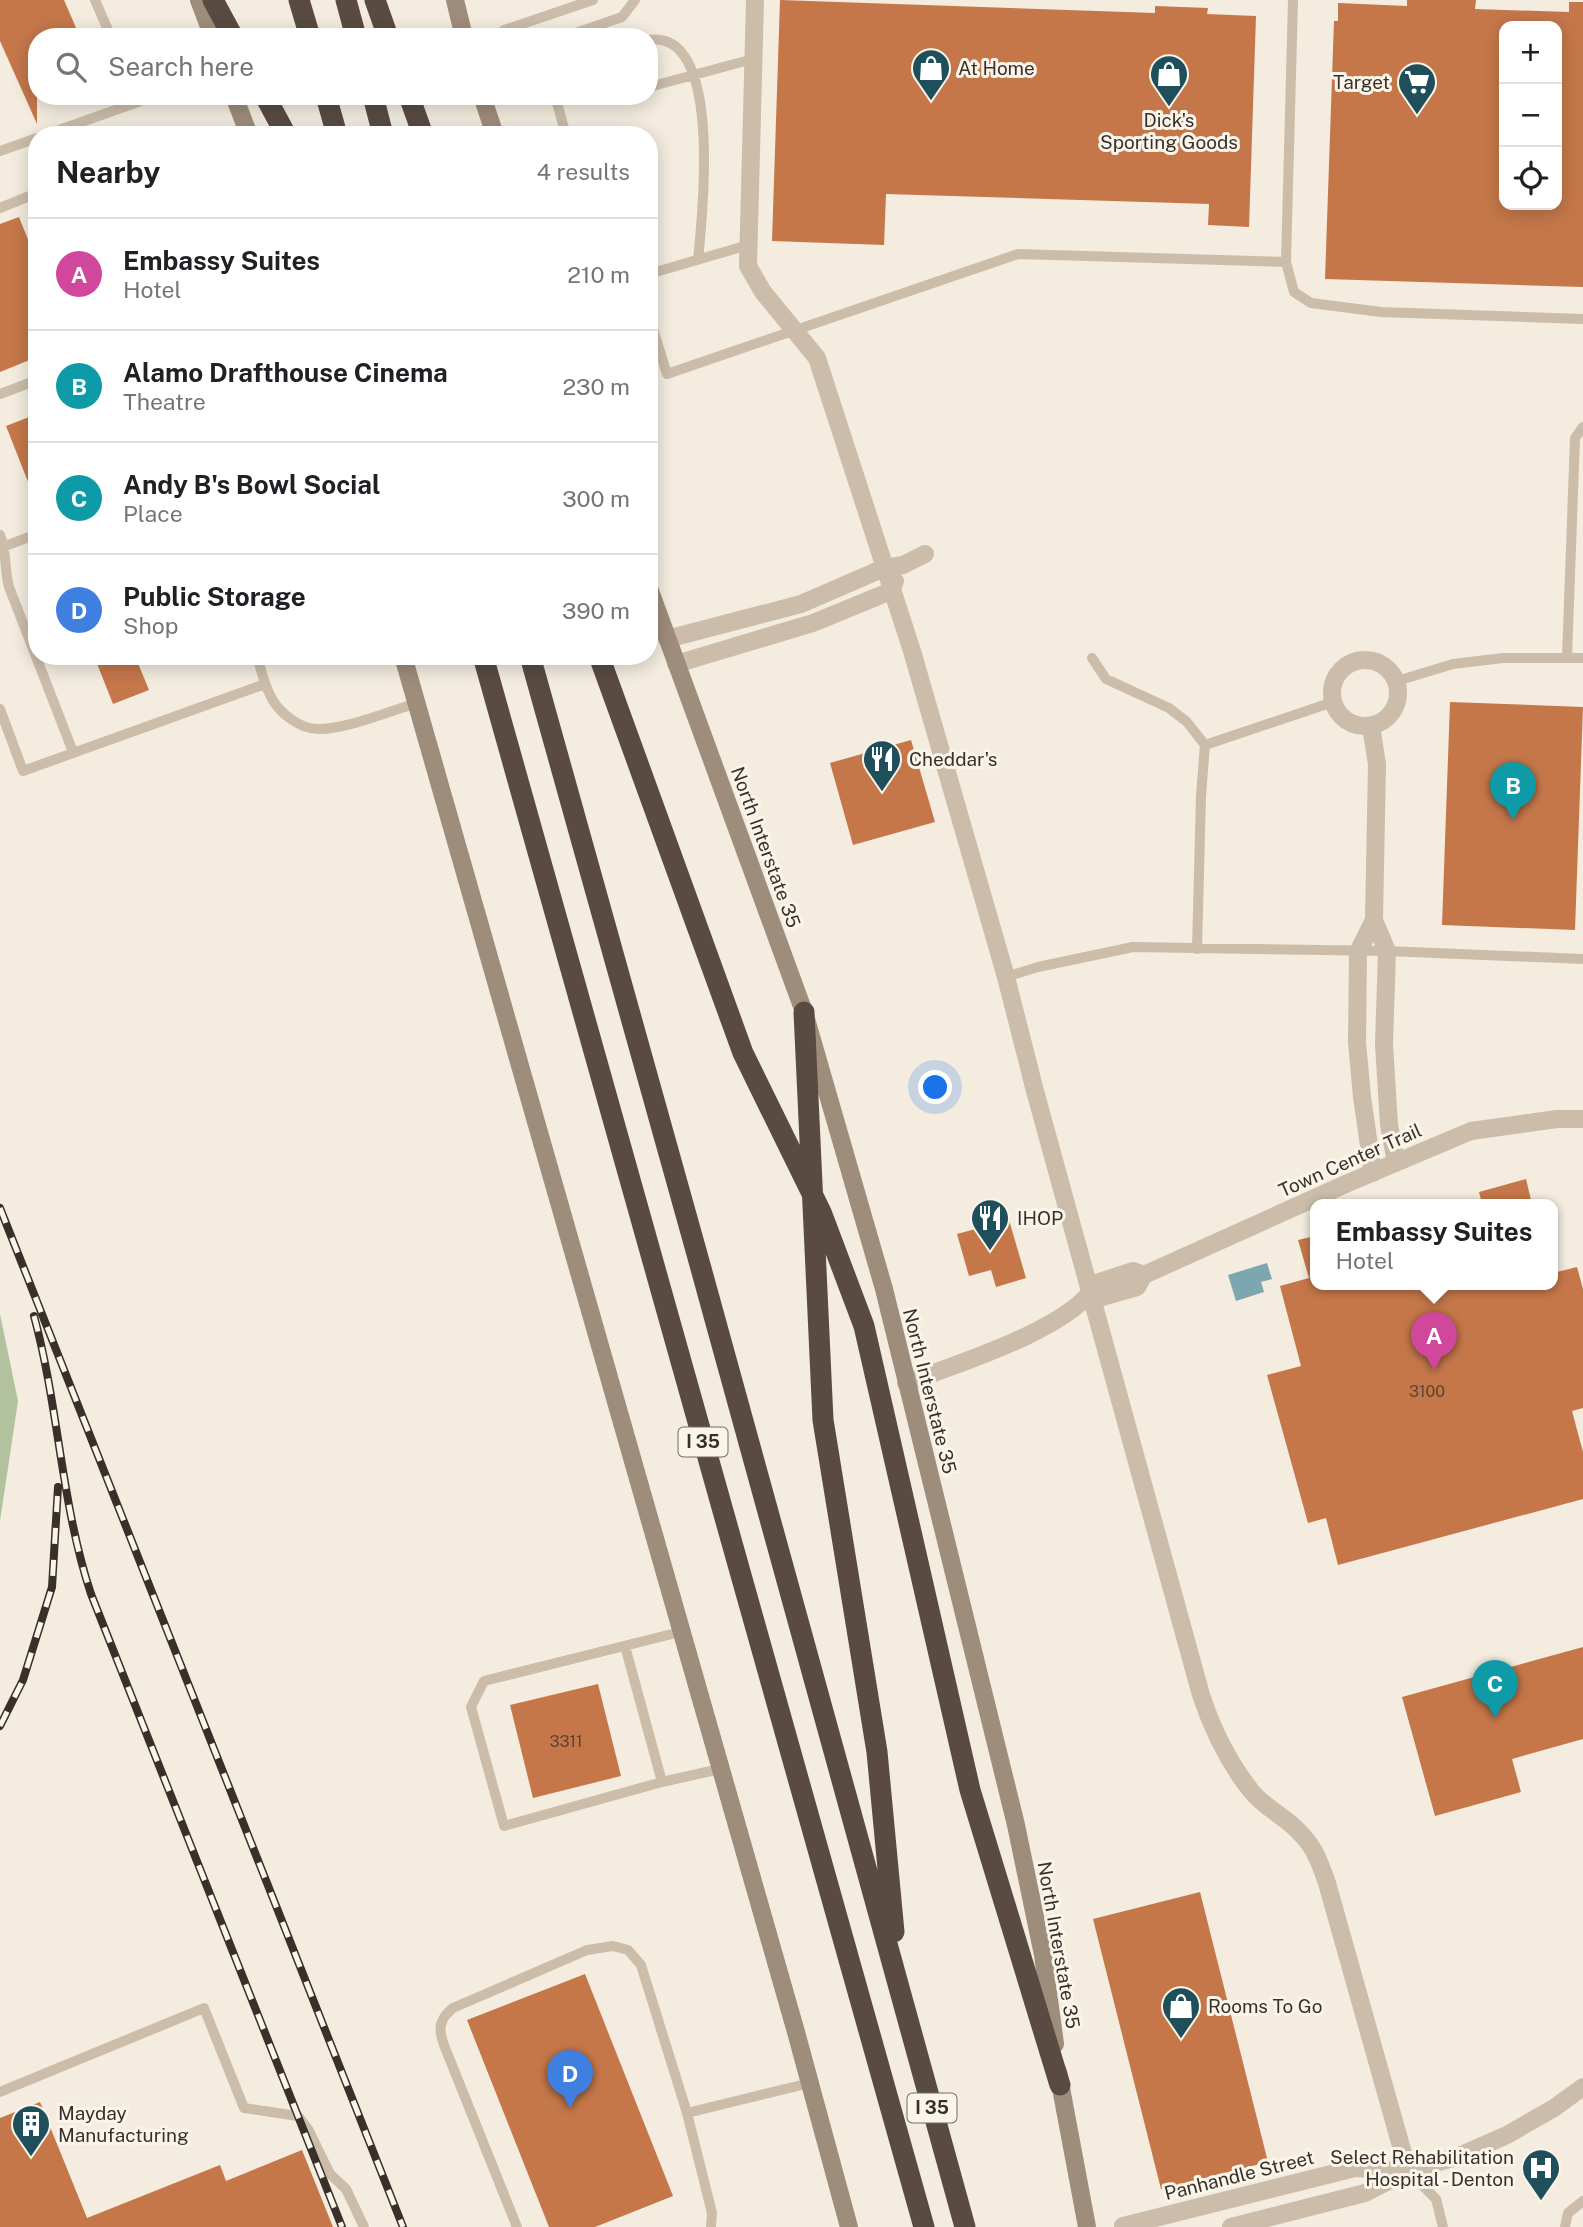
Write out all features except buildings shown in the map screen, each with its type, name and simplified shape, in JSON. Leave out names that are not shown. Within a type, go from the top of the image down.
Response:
[{"type":"highway","points":[[213,0],[228,28]]},
{"type":"highway","points":[[299,0],[307,28]]},
{"type":"highway","points":[[346,0],[354,28]]},
{"type":"highway","points":[[375,0],[385,28]]},
{"type":"highway","points":[[270,105],[281,126]]},
{"type":"highway","points":[[329,105],[334,126]]},
{"type":"highway","points":[[375,105],[381,126]]},
{"type":"highway","points":[[412,105],[420,126]]},
{"type":"highway","name":"I 35","points":[[486,665],[924,2227]]},
{"type":"highway","name":"I 35","points":[[533,665],[965,2227]]},
{"type":"highway","points":[[602,665],[727,1008],[759,1088],[821,1212],[864,1326],[970,1790],[1060,2085]]},
{"type":"highway","points":[[804,1012],[823,1420],[877,1752],[899,1990]]},
{"type":"main road","points":[[199,0],[209,28]]},
{"type":"main road","points":[[455,0],[462,28]]},
{"type":"main road","points":[[237,105],[245,126]]},
{"type":"main road","points":[[485,105],[492,126]]},
{"type":"main road","name":"North Interstate 35","points":[[658,614],[804,1012],[884,1289],[1016,1825],[1043,1955],[1060,2085],[1087,2227]]},
{"type":"main road","points":[[406,665],[849,2227]]},
{"type":"street","points":[[755,0],[748,267],[762,292],[817,358],[912,651],[1006,977],[1201,1695],[1213,1730],[1254,1793],[1301,1834],[1317,1855],[1408,2171]]},
{"type":"street","points":[[667,639],[801,604],[884,568],[903,565],[925,554]]},
{"type":"street","points":[[676,664],[813,623],[891,591],[903,565]]},
{"type":"street","points":[[1330,656],[1339,673]]},
{"type":"street","points":[[1385,656],[1399,691],[1394,710],[1388,718],[1371,726],[1360,726],[1343,717],[1333,702],[1332,690],[1339,673],[1350,663],[1385,656]]},
{"type":"street","points":[[1371,726],[1377,764],[1374,920],[1387,951],[1384,1044],[1389,1125],[1396,1162]]},
{"type":"street","points":[[1373,1172],[1357,1042],[1358,952],[1374,920]]},
{"type":"street","name":"Town Center Trail","points":[[1313,1199],[1471,1131],[1557,1119],[1583,1119]]},
{"type":"street","name":"Town Center Trail","points":[[906,1383],[1013,1343],[1055,1320],[1091,1294],[1097,1283],[1133,1271],[1144,1275],[1310,1200]]},
{"type":"street","name":"Panhandle Street","points":[[1243,2226],[1365,2193],[1408,2171],[1459,2156],[1507,2135],[1554,2108],[1583,2087]]},
{"type":"street","name":"Panhandle Street","points":[[1123,2226],[1355,2168],[1408,2171]]},
{"type":"lane","points":[[95,0],[107,28]]},
{"type":"lane","points":[[510,28],[593,0]]},
{"type":"lane","points":[[590,28],[622,17],[635,0]]},
{"type":"lane","points":[[1293,0],[1286,262],[1294,292],[1311,303],[1381,312],[1583,318]]},
{"type":"lane","points":[[658,40],[668,40],[679,48],[693,74],[701,104],[705,145],[698,260]]},
{"type":"lane","points":[[658,84],[753,59]]},
{"type":"lane","points":[[70,126],[130,105]]},
{"type":"lane","points":[[558,105],[563,126]]},
{"type":"lane","points":[[0,150],[28,141]]},
{"type":"lane","points":[[0,208],[28,197]]},
{"type":"lane","points":[[658,271],[748,245]]},
{"type":"lane","points":[[658,345],[667,374],[1018,254],[1286,262]]},
{"type":"lane","points":[[0,394],[28,383]]},
{"type":"lane","points":[[1567,657],[1576,438],[1583,427]]},
{"type":"lane","points":[[0,535],[9,587],[28,636]]},
{"type":"lane","points":[[2,548],[28,538]]},
{"type":"lane","points":[[1092,658],[1106,679],[1169,708],[1187,722],[1205,745],[1197,949]]},
{"type":"lane","points":[[1397,681],[1452,664],[1503,658],[1583,658]]},
{"type":"lane","points":[[39,665],[73,752]]},
{"type":"lane","points":[[260,665],[272,699],[302,726],[330,729],[417,703]]},
{"type":"lane","points":[[0,709],[23,771],[265,684]]},
{"type":"lane","points":[[1205,745],[1333,702]]},
{"type":"lane","points":[[1006,977],[1038,967],[1133,947],[1387,951],[1583,958]]},
{"type":"lane","points":[[1360,1080],[1387,1077]]},
{"type":"lane","points":[[680,1632],[484,1681],[471,1707],[505,1826],[662,1782],[720,1769]]},
{"type":"lane","points":[[625,1646],[662,1782]]},
{"type":"lane","points":[[517,2227],[441,2037],[441,2022],[444,2015],[453,2008],[587,1950],[613,1947],[628,1950],[641,1965],[687,2113],[712,2213],[711,2227]]},
{"type":"lane","points":[[0,2092],[204,2008],[244,2108],[298,2116],[309,2129],[330,2174],[346,2189],[364,2227]]},
{"type":"lane","points":[[687,2113],[810,2082]]},
{"type":"lane","points":[[1408,2171],[1436,2199],[1443,2227]]},
{"type":"lane","points":[[1565,2227],[1568,2213],[1583,2202]]},
{"type":"green space","points":[[0,1314],[18,1401],[0,1521]]},
{"type":"water","points":[[1267,1263],[1272,1279],[1261,1282],[1264,1292],[1236,1301],[1228,1275]]},
{"type":"railway","points":[[0,1208],[403,2227]]},
{"type":"railway","points":[[34,1316],[73,1526],[91,1594],[342,2227]]},
{"type":"railway","points":[[0,1726],[23,1680],[52,1587],[58,1487]]},
{"type":"place","name":"At Home","points":[[931,102]]},
{"type":"place","name":"Dick's Sporting Goods","points":[[1169,108]]},
{"type":"place","name":"Target","points":[[1417,116]]},
{"type":"place","name":"Cheddar's","points":[[882,793]]},
{"type":"place","name":"Alamo Drafthouse Cinema","points":[[1513,820]]},
{"type":"place","name":"IHOP","points":[[990,1252]]},
{"type":"place","name":"Embassy Suites","points":[[1434,1370]]},
{"type":"place","name":"Andy B's Bowl Social","points":[[1495,1718]]},
{"type":"place","name":"Rooms To Go","points":[[1181,2040]]},
{"type":"place","name":"Public Storage","points":[[570,2108]]},
{"type":"place","name":"Mayday Manufacturing","points":[[31,2158]]},
{"type":"place","name":"Select Rehabilitation Hospital - Denton","points":[[1541,2202]]}]
